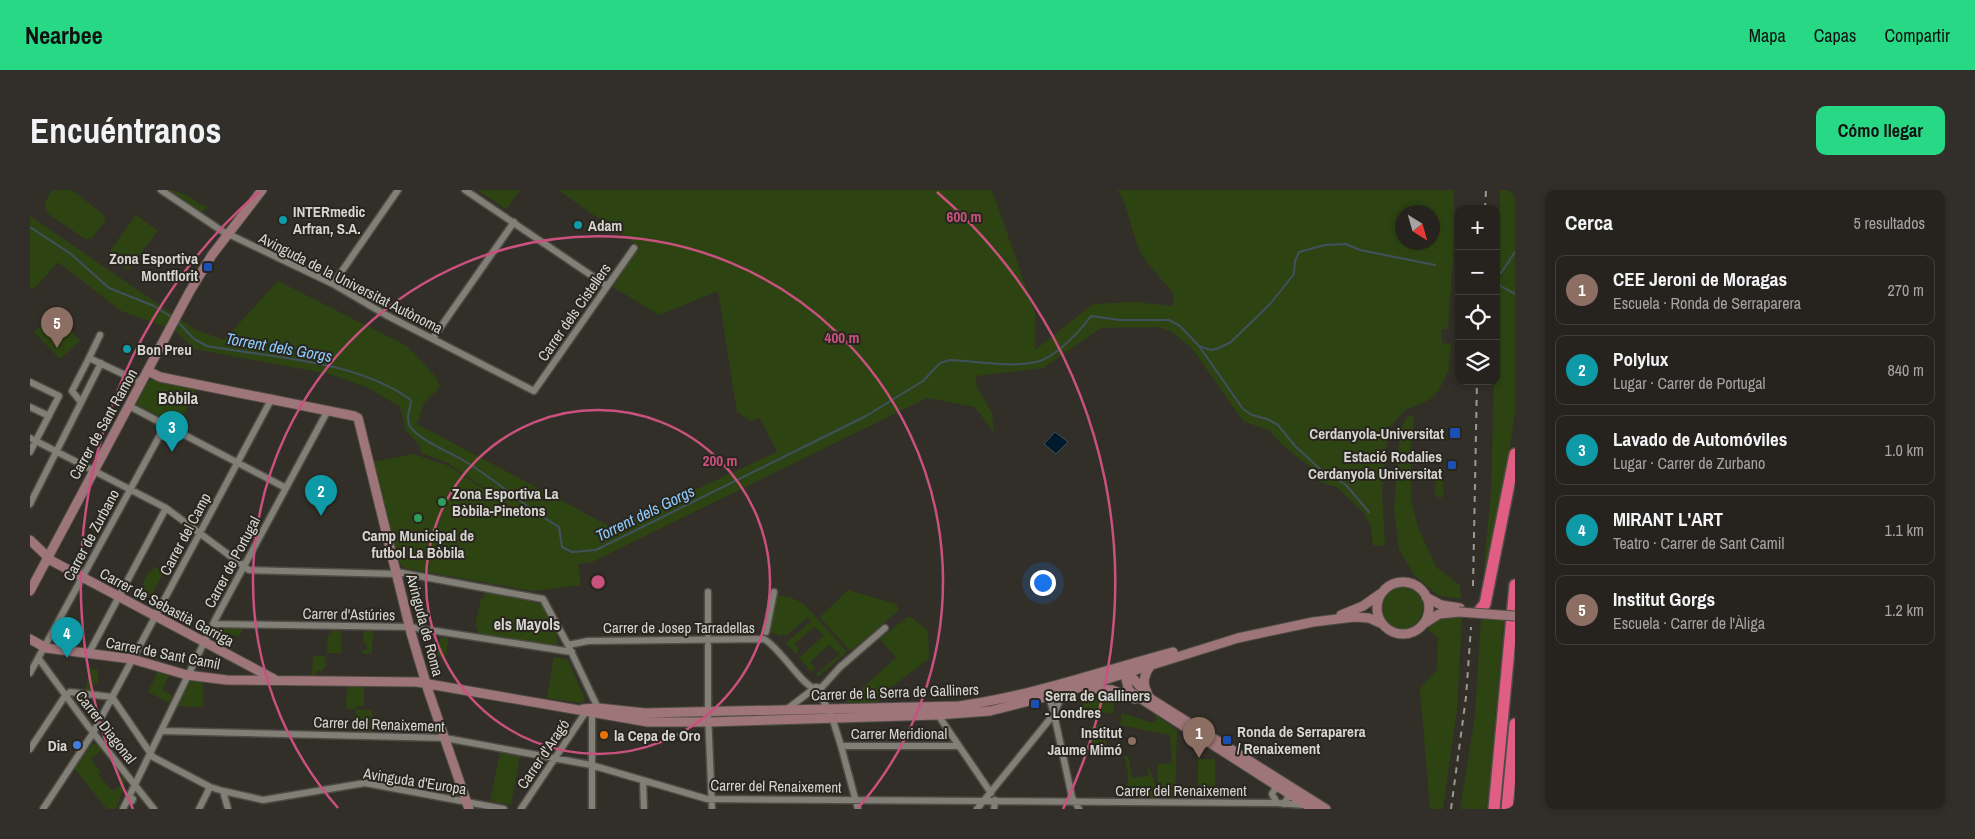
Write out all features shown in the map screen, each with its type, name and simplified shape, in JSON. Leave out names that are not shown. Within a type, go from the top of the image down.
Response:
[{"type":"highway","points":[[1480,610],[1485,604],[1515,454]]},
{"type":"highway","points":[[1494,809],[1515,585]]},
{"type":"highway","points":[[1507,809],[1515,724]]},
{"type":"street","name":"Avinguda de la Universitat Autònoma","points":[[161,190],[228,234],[332,284],[386,315],[534,391]]},
{"type":"street","name":"Carrer de Sant Ramon","points":[[30,590],[93,470],[149,372],[170,327],[202,269],[262,190]]},
{"type":"street","points":[[332,284],[398,190]]},
{"type":"street","points":[[465,190],[607,286]]},
{"type":"street","points":[[433,338],[514,222]]},
{"type":"street","name":"Carrer dels Cistellers","points":[[534,391],[634,248]]},
{"type":"street","points":[[81,402],[72,392],[100,335]]},
{"type":"street","points":[[89,358],[142,383]]},
{"type":"street","points":[[30,504],[101,363]]},
{"type":"street","name":"Avinguda de Roma","points":[[149,372],[160,377],[272,398],[358,418],[410,628],[426,683],[468,805]]},
{"type":"street","points":[[30,382],[59,396],[49,416],[33,439],[30,452]]},
{"type":"street","name":"Carrer del Camp","points":[[43,809],[93,733],[272,398]]},
{"type":"street","points":[[129,406],[286,488]]},
{"type":"street","points":[[30,407],[49,416]]},
{"type":"street","name":"Carrer de Portugal","points":[[123,809],[131,798],[134,783],[162,730],[187,675],[328,410]]},
{"type":"street","name":"Carrer de Zurbano","points":[[30,673],[40,659],[166,424]]},
{"type":"street","points":[[33,439],[166,508],[249,570],[397,573],[449,580],[543,599],[572,652],[591,711],[592,809]]},
{"type":"street","points":[[88,653],[166,508]]},
{"type":"street","name":"Carrer de Sebastià Garriga","points":[[30,540],[48,558],[204,642],[256,675],[275,680]]},
{"type":"street","points":[[1515,612],[1460,610],[1439,614],[1414,631],[1404,634],[1392,633],[1380,623],[1377,609],[1380,594],[1392,583],[1405,581],[1418,587],[1426,597],[1441,605],[1460,610],[1515,616]]},
{"type":"street","points":[[708,592],[708,634]]},
{"type":"street","points":[[766,632],[774,592]]},
{"type":"street","name":"Carrer de la Serra de Galliners","points":[[1148,662],[1248,632],[1346,614],[1369,603],[1380,594]]},
{"type":"street","points":[[1425,623],[1429,611],[1426,597]]},
{"type":"street","name":"Carrer de la Serra de Galliners","points":[[1048,693],[1087,677],[1297,625],[1354,617],[1369,618],[1380,623]]},
{"type":"street","name":"Carrer d'Astúries","points":[[214,624],[410,628],[572,652]]},
{"type":"street","points":[[786,710],[806,696],[886,628]]},
{"type":"street","points":[[30,639],[46,648]]},
{"type":"street","name":"Carrer de Josep Tarradellas","points":[[568,645],[588,641],[764,639],[777,649],[805,682]]},
{"type":"street","points":[[708,644],[708,722],[712,809]]},
{"type":"street","name":"Carrer de Sant Camil","points":[[46,648],[132,659],[187,675],[227,680],[256,675]]},
{"type":"street","name":"Carrer Diagonal","points":[[40,659],[93,733],[154,809]]},
{"type":"street","points":[[1087,677],[1093,678],[1120,672],[1128,673],[1148,662]]},
{"type":"street","points":[[1148,662],[1144,676],[1144,685],[1150,694],[1254,760],[1278,784]]},
{"type":"street","points":[[805,682],[814,688],[822,687],[841,666]]},
{"type":"street","points":[[1128,673],[1127,684],[1130,690],[1195,734]]},
{"type":"street","points":[[1128,673],[1151,699],[1259,766],[1311,805]]},
{"type":"street","name":"Carrer de la Serra de Galliners","points":[[625,714],[648,722],[708,722],[830,713],[936,711],[1063,692],[1128,673]]},
{"type":"street","name":"Carrer de la Serra de Galliners","points":[[275,680],[426,683],[574,709],[625,714],[708,710],[786,710],[830,713]]},
{"type":"street","points":[[805,682],[806,696]]},
{"type":"street","points":[[822,687],[822,700]]},
{"type":"street","points":[[1075,689],[1102,688],[1134,698],[1311,805],[1326,809]]},
{"type":"street","points":[[30,749],[65,696],[70,692],[112,697]]},
{"type":"street","points":[[977,809],[1054,714],[1063,692]]},
{"type":"street","points":[[1048,693],[1074,802],[1079,809]]},
{"type":"street","points":[[806,696],[814,695],[822,700],[830,713],[858,809]]},
{"type":"street","name":"Avinguda d'Europa","points":[[112,697],[149,753],[210,787],[223,791],[263,800],[365,783],[468,805],[504,809]]},
{"type":"street","name":"Carrer de la Serra de Galliners","points":[[574,709],[591,711]]},
{"type":"street","name":"Carrer d'Aragó","points":[[521,809],[555,758],[591,711]]},
{"type":"street","points":[[936,711],[957,746],[991,793]]},
{"type":"street","name":"Carrer del Renaixement","points":[[162,730],[445,738],[591,765],[643,781],[712,798],[1311,805]]},
{"type":"street","name":"Carrer Meridional","points":[[841,746],[957,746]]},
{"type":"street","points":[[643,781],[644,809]]},
{"type":"street","points":[[1278,784],[1272,794],[1280,804],[1291,793]]},
{"type":"street","points":[[199,809],[210,787]]},
{"type":"street","points":[[131,798],[137,791],[140,792]]},
{"type":"street","points":[[223,791],[228,809]]},
{"type":"street","points":[[994,809],[995,800]]},
{"type":"green space","points":[[54,190],[72,190],[104,215],[105,221],[91,239],[85,239],[47,213],[45,203],[50,192]]},
{"type":"green space","points":[[169,190],[184,194],[208,207],[202,212]]},
{"type":"green space","points":[[477,190],[520,190],[506,209]]},
{"type":"green space","points":[[558,190],[992,190],[1035,313],[1035,350],[1093,304],[1135,302],[1173,306],[1174,294],[1142,255],[1125,204],[1117,190],[1454,190],[1453,260],[1448,329],[1442,329],[1442,343],[1451,344],[1449,369],[1439,390],[1429,400],[1405,410],[1388,429],[1382,491],[1385,545],[1373,546],[1371,527],[1364,513],[1337,487],[1322,483],[1308,465],[1283,446],[1270,431],[1243,421],[1191,347],[1170,331],[1159,327],[1101,328],[1043,368],[976,376],[977,388],[992,413],[994,433],[975,407],[927,398],[592,562],[578,564],[581,585],[532,591],[405,568],[400,564],[373,462],[413,454],[449,466],[542,529],[448,463],[421,453],[420,445],[406,431],[400,407],[369,388],[329,374],[194,349],[175,330],[121,311],[58,262],[34,289],[30,288],[30,216],[196,330],[224,340],[278,281],[407,346],[436,377],[440,387],[424,403],[417,424],[613,528],[777,452],[760,418],[751,421],[737,412],[718,291],[659,315],[613,287],[638,246]]},
{"type":"green space","points":[[1500,190],[1515,190],[1515,412],[1502,499],[1483,578],[1491,493],[1494,385],[1500,385]]},
{"type":"green space","points":[[136,215],[158,231],[128,270],[107,255]]},
{"type":"green space","points":[[55,313],[80,341],[60,359],[34,332]]},
{"type":"green space","points":[[148,379],[196,389],[178,426],[135,404]]},
{"type":"green space","points":[[1414,415],[1411,445],[1411,501],[1418,527],[1436,567],[1460,585],[1461,599],[1438,595],[1415,576],[1399,550],[1394,510],[1400,429],[1407,417]]},
{"type":"green space","points":[[1442,474],[1444,494],[1440,499],[1435,494],[1436,475]]},
{"type":"green space","points":[[154,566],[164,572],[150,598],[139,593],[148,572],[151,573]]},
{"type":"green space","points":[[1402,587],[1417,593],[1423,608],[1417,623],[1402,629],[1387,623],[1381,608],[1387,593]]},
{"type":"green space","points":[[848,590],[896,604],[899,610],[850,651],[820,617]]},
{"type":"green space","points":[[485,591],[541,604],[556,631],[557,642],[555,647],[478,634],[478,627],[475,626],[481,598],[484,598]]},
{"type":"green space","points":[[776,595],[792,598],[805,605],[847,652],[819,676],[815,675],[840,654],[829,645],[810,662],[816,669],[811,672],[799,658],[824,635],[814,627],[794,644],[799,650],[796,654],[786,643],[811,621],[808,617],[785,637],[784,633],[780,636],[769,632]]},
{"type":"green space","points":[[907,617],[911,617],[928,631],[929,659],[878,697],[879,702],[845,703],[896,658],[880,639]]},
{"type":"green space","points":[[1462,617],[1457,709],[1443,809],[1430,809],[1420,688],[1437,670],[1438,637],[1427,629],[1438,619]]},
{"type":"green space","points":[[1481,618],[1504,620],[1489,789],[1486,809],[1460,809],[1475,716]]},
{"type":"green space","points":[[217,628],[243,629],[239,637],[225,632],[220,641],[233,649],[230,652],[213,643],[211,638]]},
{"type":"green space","points":[[331,630],[341,631],[341,653],[327,653],[328,635],[331,635]]},
{"type":"green space","points":[[373,630],[372,653],[363,654],[362,650],[367,650],[366,642],[363,642],[364,631]]},
{"type":"green space","points":[[440,638],[448,638],[447,654],[445,654],[445,657],[437,656]]},
{"type":"green space","points":[[313,656],[325,656],[326,667],[323,668],[323,671],[317,670],[316,675],[312,675]]},
{"type":"green space","points":[[554,657],[568,660],[585,699],[581,703],[547,698]]},
{"type":"green space","points":[[90,668],[98,670],[98,684],[91,686],[92,691],[85,692]]},
{"type":"green space","points":[[158,671],[170,674],[162,690],[173,696],[169,703],[148,692]]},
{"type":"green space","points":[[192,679],[203,682],[203,707],[176,706]]},
{"type":"green space","points":[[347,686],[364,686],[364,706],[357,706],[356,709],[346,709]]},
{"type":"green space","points":[[1085,694],[1115,698],[1113,714],[1082,709]]},
{"type":"green space","points":[[356,709],[372,710],[374,733],[355,732]]},
{"type":"green space","points":[[1122,713],[1153,723],[1156,720],[1154,714],[1177,730],[1175,799],[1165,799],[1157,778],[1158,764],[1172,763],[1170,735],[1120,725]]},
{"type":"green space","points":[[1102,724],[1109,754],[1093,758],[1087,728]]},
{"type":"green space","points":[[95,743],[102,750],[91,759],[101,772],[99,775],[111,790],[115,790],[122,784],[117,778],[121,775],[126,781],[116,809],[107,809],[74,768],[91,745]]},
{"type":"green space","points":[[500,753],[520,756],[511,805],[490,801]]},
{"type":"green space","points":[[1128,755],[1132,778],[1149,776],[1147,763],[1161,799],[1124,798],[1128,779],[1124,756]]},
{"type":"green space","points":[[1198,759],[1215,759],[1215,794],[1198,794]]},
{"type":"water","points":[[1055,432],[1068,442],[1056,454],[1044,444]]},
{"type":"waterway","name":"Torrent dels Gorgs","points":[[30,227],[71,254],[109,288],[154,306],[173,318]]},
{"type":"waterway","name":"Torrent dels Gorgs","points":[[177,321],[194,339],[207,346],[313,362],[340,368],[365,376],[389,387],[411,400],[408,420],[410,426],[419,436],[474,467],[559,527],[562,547],[572,552],[596,550],[866,416],[923,381],[940,363],[950,360],[1004,364],[1036,362],[1059,350],[1091,316],[1120,320],[1169,320],[1180,326],[1199,346],[1211,350],[1219,348],[1231,342],[1270,304],[1294,274],[1295,261],[1299,252],[1325,245],[1346,244],[1360,250],[1435,265]]},
{"type":"waterway","points":[[1501,273],[1515,252]]},
{"type":"waterway","points":[[1500,286],[1515,294]]},
{"type":"waterway","points":[[1199,346],[1243,409],[1252,415],[1267,419],[1278,425],[1295,446],[1320,469],[1346,485],[1369,512]]},
{"type":"railway","points":[[1485,205],[1486,190]]},
{"type":"railway","points":[[1473,586],[1477,385]]},
{"type":"railway","points":[[1451,809],[1466,697],[1471,627]]},
{"type":"place","name":"INTERmedic Arfran, S.A.","points":[[283,220]]},
{"type":"place","name":"Adam","points":[[578,225]]},
{"type":"place","name":"Zona Esportiva Montflorit","points":[[208,267]]},
{"type":"place","name":"Institut Gorgs","points":[[57,348]]},
{"type":"place","name":"Bon Preu","points":[[127,349]]},
{"type":"place","name":"Cerdanyola-Universitat","points":[[1455,433]]},
{"type":"place","name":"Lavado de Automóviles","points":[[172,452]]},
{"type":"place","name":"Estació Rodalies Cerdanyola Universitat","points":[[1452,465]]},
{"type":"place","name":"Zona Esportiva La Bòbila-Pinetons","points":[[442,502]]},
{"type":"place","name":"Polylux","points":[[321,516]]},
{"type":"place","name":"Camp Municipal de futbol La Bòbila","points":[[418,518]]},
{"type":"place","name":"MIRANT L'ART","points":[[67,658]]},
{"type":"place","name":"Serra de Galliners - Londres","points":[[1035,704]]},
{"type":"place","name":"la Cepa de Oro","points":[[604,735]]},
{"type":"place","name":"Ronda de Serraparera / Renaixement","points":[[1227,740]]},
{"type":"place","name":"Institut Jaume Mimó","points":[[1132,741]]},
{"type":"place","name":"Dia","points":[[77,745]]},
{"type":"place","name":"CEE Jeroni de Moragas","points":[[1199,758]]},
{"type":"district","name":"Bòbila","points":[[178,398]]},
{"type":"district","name":"els Mayols","points":[[527,624]]}]
